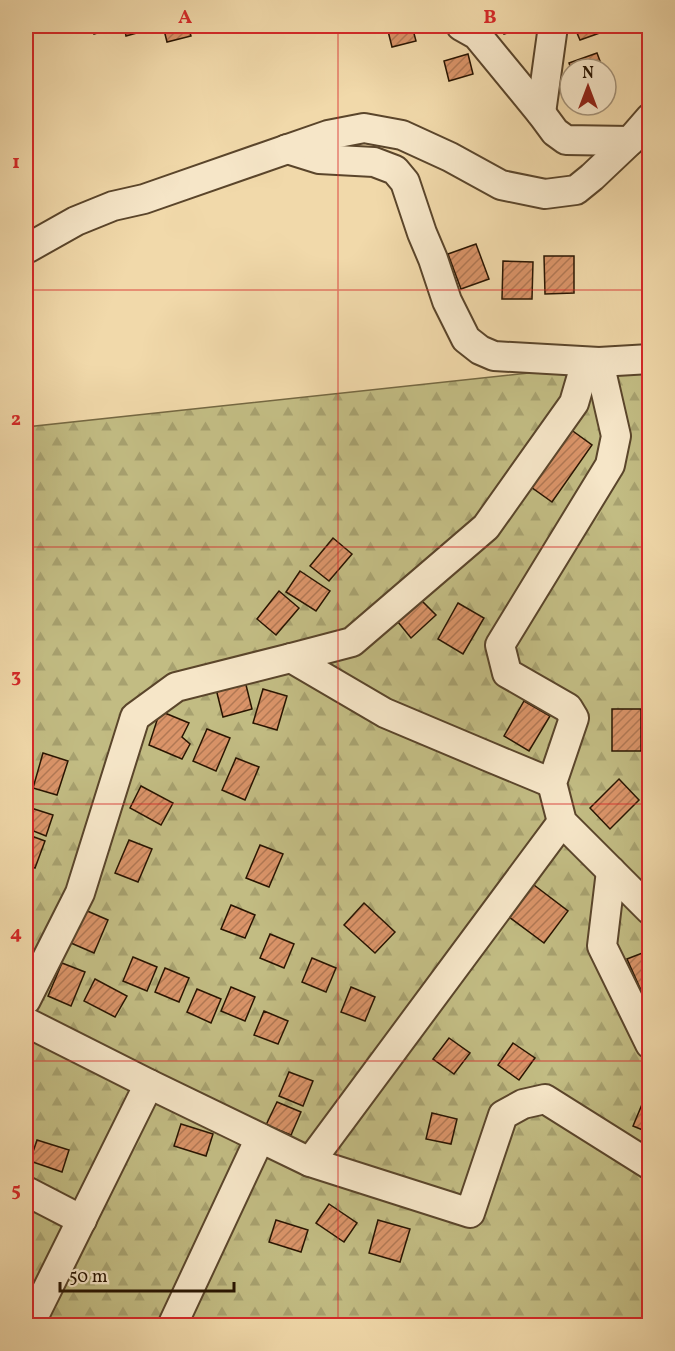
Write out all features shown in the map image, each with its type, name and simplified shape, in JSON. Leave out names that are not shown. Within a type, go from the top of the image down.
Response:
[{"type":"street","points":[[461,26],[477,35],[555,132],[566,140],[630,141]]},
{"type":"street","points":[[541,112],[553,26]]},
{"type":"street","points":[[28,248],[76,221],[113,206],[144,199],[328,135],[364,128],[402,135],[450,156],[501,185],[545,194],[576,190],[630,141],[650,118]]},
{"type":"street","points":[[287,149],[319,159],[374,162],[395,170],[405,182],[447,301],[466,339],[480,350],[494,356],[593,362],[650,359]]},
{"type":"street","points":[[26,1000],[80,892],[135,717],[176,687],[352,642],[486,527],[574,403],[593,362]]},
{"type":"street","points":[[593,362],[616,436],[610,465],[500,645],[507,673],[568,708],[574,717],[552,783],[562,822],[650,910]]},
{"type":"street","points":[[291,658],[386,712],[552,783]]},
{"type":"street","points":[[310,1162],[562,822]]},
{"type":"street","points":[[611,871],[602,946],[650,1044]]},
{"type":"street","points":[[26,1022],[310,1162],[470,1213],[503,1115],[523,1104],[545,1099],[650,1165]]},
{"type":"street","points":[[31,1322],[149,1084]]},
{"type":"street","points":[[172,1326],[260,1138]]},
{"type":"street","points":[[26,1191],[82,1220]]},
{"type":"green space","points":[[649,360],[649,1325],[26,1325],[26,427]]},
{"type":"building","points":[[92,26],[117,26],[118,27],[94,34]]},
{"type":"building","points":[[124,26],[150,26],[151,29],[126,36]]},
{"type":"building","points":[[163,26],[188,26],[191,36],[167,42]]},
{"type":"building","points":[[412,26],[416,41],[392,47],[387,27]]},
{"type":"building","points":[[502,26],[527,26],[528,27],[504,34]]},
{"type":"building","points":[[574,26],[606,26],[608,30],[580,40]]},
{"type":"building","points":[[597,53],[598,57],[586,57]]},
{"type":"building","points":[[468,54],[473,74],[449,81],[444,61]]},
{"type":"building","points":[[476,244],[489,279],[461,289],[448,254]]},
{"type":"building","points":[[544,256],[574,256],[574,293],[545,294]]},
{"type":"building","points":[[503,261],[533,262],[532,299],[502,299]]},
{"type":"building","points":[[570,429],[592,445],[552,502],[531,487]]},
{"type":"building","points":[[333,538],[352,554],[329,581],[310,566]]},
{"type":"building","points":[[300,571],[330,591],[316,611],[286,592]]},
{"type":"building","points":[[279,591],[299,608],[276,635],[257,619]]},
{"type":"building","points":[[421,600],[436,615],[411,638],[398,622]]},
{"type":"building","points":[[458,603],[484,618],[463,654],[438,639]]},
{"type":"building","points":[[245,681],[252,709],[223,717],[216,689]]},
{"type":"building","points":[[263,689],[287,696],[277,730],[253,723]]},
{"type":"building","points":[[524,701],[550,716],[529,751],[504,736]]},
{"type":"building","points":[[612,709],[641,709],[641,751],[612,751]]},
{"type":"building","points":[[160,711],[189,723],[182,737],[190,744],[182,759],[149,745]]},
{"type":"building","points":[[207,729],[230,738],[216,771],[193,761]]},
{"type":"building","points":[[43,753],[68,761],[57,795],[33,788]]},
{"type":"building","points":[[236,758],[259,767],[245,800],[222,790]]},
{"type":"building","points":[[619,779],[639,800],[610,829],[590,808]]},
{"type":"building","points":[[141,786],[173,803],[161,825],[130,808]]},
{"type":"building","points":[[28,807],[53,815],[46,836],[26,828]]},
{"type":"building","points":[[26,834],[45,841],[35,868],[26,865]]},
{"type":"building","points":[[129,840],[152,849],[138,882],[115,873]]},
{"type":"building","points":[[260,845],[283,854],[269,887],[246,878]]},
{"type":"building","points":[[530,882],[568,911],[544,943],[505,914]]},
{"type":"building","points":[[364,903],[395,932],[375,953],[344,925]]},
{"type":"building","points":[[231,905],[255,915],[245,938],[221,929]]},
{"type":"building","points":[[85,910],[108,920],[94,953],[71,943]]},
{"type":"building","points":[[270,934],[294,944],[284,968],[260,958]]},
{"type":"building","points":[[650,950],[650,994],[644,997],[627,959]]},
{"type":"building","points":[[133,957],[157,967],[147,991],[123,981]]},
{"type":"building","points":[[312,958],[336,968],[326,992],[302,982]]},
{"type":"building","points":[[62,963],[85,972],[71,1006],[48,996]]},
{"type":"building","points":[[165,968],[189,978],[179,1002],[155,992]]},
{"type":"building","points":[[95,979],[127,996],[115,1017],[84,1001]]},
{"type":"building","points":[[231,987],[255,997],[245,1021],[221,1011]]},
{"type":"building","points":[[351,987],[375,997],[365,1021],[341,1012]]},
{"type":"building","points":[[197,989],[221,999],[211,1023],[187,1012]]},
{"type":"building","points":[[264,1011],[288,1021],[278,1044],[254,1035]]},
{"type":"building","points":[[449,1038],[470,1053],[454,1074],[433,1059]]},
{"type":"building","points":[[513,1043],[535,1058],[519,1080],[498,1065]]},
{"type":"building","points":[[289,1072],[313,1081],[303,1106],[279,1096]]},
{"type":"building","points":[[277,1102],[301,1112],[291,1135],[266,1125]]},
{"type":"building","points":[[643,1102],[650,1105],[650,1133],[633,1126]]},
{"type":"building","points":[[432,1113],[457,1119],[451,1144],[426,1139]]},
{"type":"building","points":[[181,1124],[213,1134],[206,1156],[174,1146]]},
{"type":"building","points":[[37,1140],[69,1150],[62,1172],[30,1161]]},
{"type":"building","points":[[329,1204],[357,1223],[344,1242],[316,1223]]},
{"type":"building","points":[[276,1220],[308,1230],[301,1252],[269,1242]]},
{"type":"building","points":[[378,1220],[410,1229],[400,1262],[369,1253]]}]
